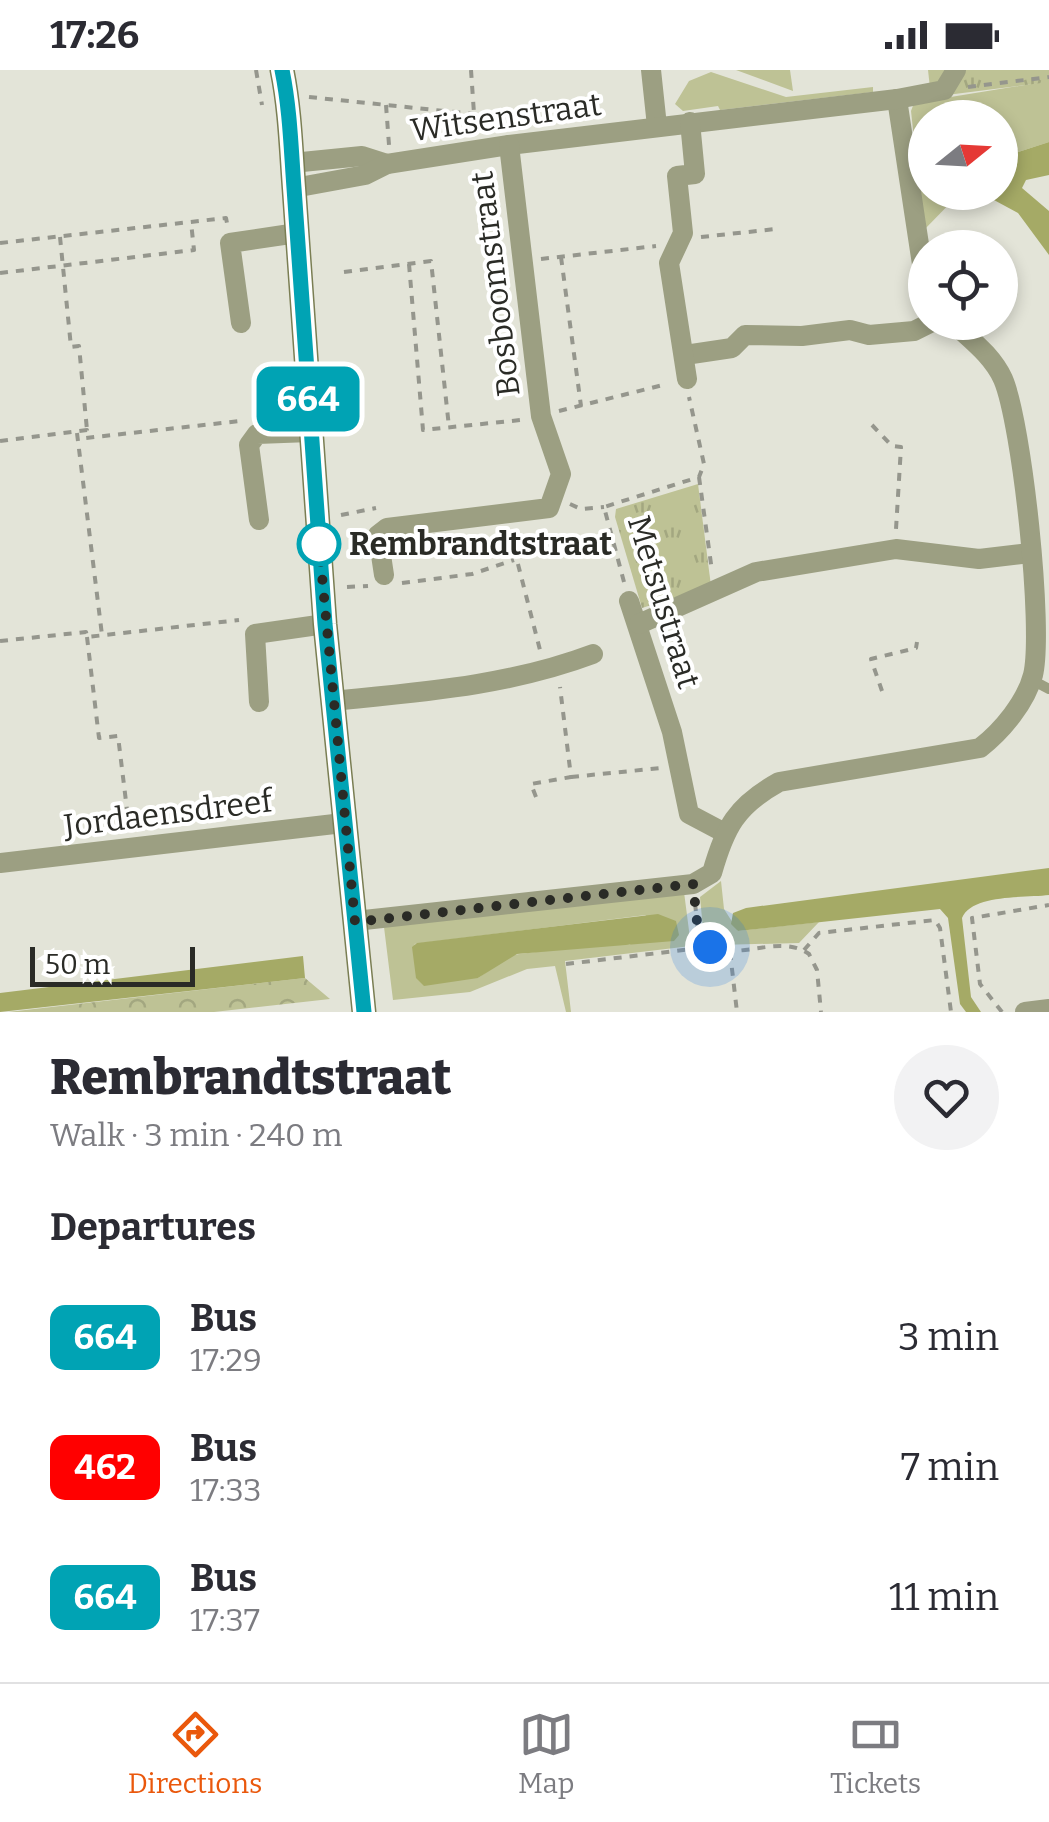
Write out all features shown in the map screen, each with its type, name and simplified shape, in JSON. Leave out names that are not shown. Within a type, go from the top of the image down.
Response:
[{"type":"street","points":[[266,70],[273,111],[287,136]]},
{"type":"street","points":[[282,70],[289,110],[287,136],[325,624],[364,1012]]},
{"type":"street","points":[[651,70],[657,126]]},
{"type":"street","points":[[944,90],[956,70]]},
{"type":"street","name":"Witsenstraat","points":[[293,175],[362,156],[389,164],[657,126],[897,100],[944,90]]},
{"type":"street","points":[[897,100],[917,230]]},
{"type":"street","points":[[687,378],[686,355],[677,334],[669,263],[676,247],[677,176],[695,174],[690,122]]},
{"type":"street","name":"Bosboomstraat","points":[[509,146],[541,416],[561,474],[554,496]]},
{"type":"street","points":[[240,323],[230,242],[297,233]]},
{"type":"street","points":[[686,355],[732,348],[745,335],[802,336],[850,330],[869,336],[908,332]]},
{"type":"street","points":[[355,922],[693,884],[712,873],[724,832],[752,798],[779,782],[980,748],[1001,731],[1040,685],[1038,646],[1022,479],[1004,382],[990,357],[972,340]]},
{"type":"street","points":[[259,520],[250,444],[257,434],[310,432]]},
{"type":"street","points":[[379,582],[378,535],[386,528],[549,508],[554,496]]},
{"type":"street","points":[[639,624],[756,572],[896,549],[980,559],[1030,553]]},
{"type":"street","name":"Metsustraat","points":[[629,601],[639,624],[689,814],[724,832]]},
{"type":"street","points":[[259,702],[254,634],[325,624]]},
{"type":"street","points":[[332,702],[469,688],[552,669],[592,654]]},
{"type":"street","name":"Jordaensdreef","points":[[0,862],[343,822]]},
{"type":"street","points":[[1026,1012],[1049,1009]]},
{"type":"path","points":[[471,70],[478,152]]},
{"type":"path","points":[[944,90],[1049,77]]},
{"type":"path","name":"Witsenstraat","points":[[297,96],[474,114]]},
{"type":"path","points":[[386,105],[389,164]]},
{"type":"path","points":[[0,243],[226,218],[230,242]]},
{"type":"path","points":[[0,273],[194,250],[191,222]]},
{"type":"path","points":[[522,262],[676,247],[776,230]]},
{"type":"path","points":[[60,236],[71,347],[78,346],[86,438],[256,419],[257,434]]},
{"type":"path","points":[[562,257],[581,406]]},
{"type":"path","points":[[344,272],[430,261],[449,427],[424,430],[409,264]]},
{"type":"path","points":[[541,416],[687,378],[704,464],[700,477],[714,590]]},
{"type":"path","name":"Bosboomstraat","points":[[449,427],[541,416]]},
{"type":"path","points":[[872,425],[892,446],[900,447],[896,549]]},
{"type":"path","points":[[0,441],[87,430]]},
{"type":"path","points":[[77,433],[102,635]]},
{"type":"path","name":"Metsustraat","points":[[629,601],[604,507],[700,477]]},
{"type":"path","points":[[554,496],[581,509],[604,507]]},
{"type":"path","points":[[317,519],[381,507],[386,528]]},
{"type":"path","points":[[507,514],[514,560],[552,669],[571,777]]},
{"type":"path","points":[[322,588],[472,574],[514,560]]},
{"type":"path","points":[[87,637],[253,619],[254,634]]},
{"type":"path","points":[[0,641],[86,632],[100,738],[118,736],[132,847]]},
{"type":"path","points":[[882,690],[871,658],[916,648],[917,642]]},
{"type":"path","points":[[536,797],[531,784],[679,766]]},
{"type":"path","points":[[693,884],[698,931],[710,947]]},
{"type":"path","points":[[1002,1012],[991,1010],[980,984],[972,918],[1049,905]]},
{"type":"path","points":[[804,950],[819,933],[936,920],[950,1012]]},
{"type":"path","points":[[566,964],[710,947],[730,952],[783,946],[804,950],[816,966],[822,1012]]},
{"type":"path","points":[[730,952],[737,1012]]},
{"type":"green space","points":[[736,70],[790,70],[793,91]]},
{"type":"green space","points":[[928,70],[1049,70],[1049,82],[931,97]]},
{"type":"green space","points":[[711,72],[786,97],[873,87],[873,92],[720,110],[718,106],[683,111],[675,104],[689,81]]},
{"type":"green space","points":[[1049,81],[1049,142],[1018,152],[1018,100],[932,100]]},
{"type":"green space","points":[[922,210],[943,210],[924,230]]},
{"type":"green space","points":[[698,484],[711,586],[642,608],[616,509]]},
{"type":"green space","points":[[721,881],[724,909],[738,931],[819,922],[799,943],[718,945],[703,929],[700,897]]},
{"type":"green space","points":[[684,892],[691,946],[565,961],[571,1012],[566,1012],[555,966],[527,969],[470,992],[393,1000],[384,927]],"holes":[[[646,915],[630,945],[615,942],[512,955],[478,978],[414,944]]]},
{"type":"green space","points":[[305,978],[330,999],[214,1012],[8,1012]]},
{"type":"shaded area","points":[[1049,142],[1049,175],[1026,180],[1022,188],[1049,211],[1049,255],[1012,210],[1018,210],[1018,152]]},
{"type":"shaded area","points":[[1049,868],[1049,895],[988,901],[968,910],[962,918],[971,997],[981,1012],[966,1012],[960,1004],[948,918],[940,909],[738,931],[731,924],[733,913],[746,908]]},
{"type":"shaded area","points":[[658,914],[676,921],[679,935],[674,941],[517,954],[478,978],[424,986],[416,978],[412,947],[417,943]]},
{"type":"shaded area","points":[[303,956],[305,978],[0,1012],[0,993]]},
{"type":"bus line","name":"664","points":[[282,70],[289,110],[287,136],[325,624],[364,1012]]},
{"type":"place","name":"Rembrandtstraat","points":[[319,544]]},
{"type":"route","points":[[319,544],[355,922],[693,884],[698,931],[710,947]]}]
